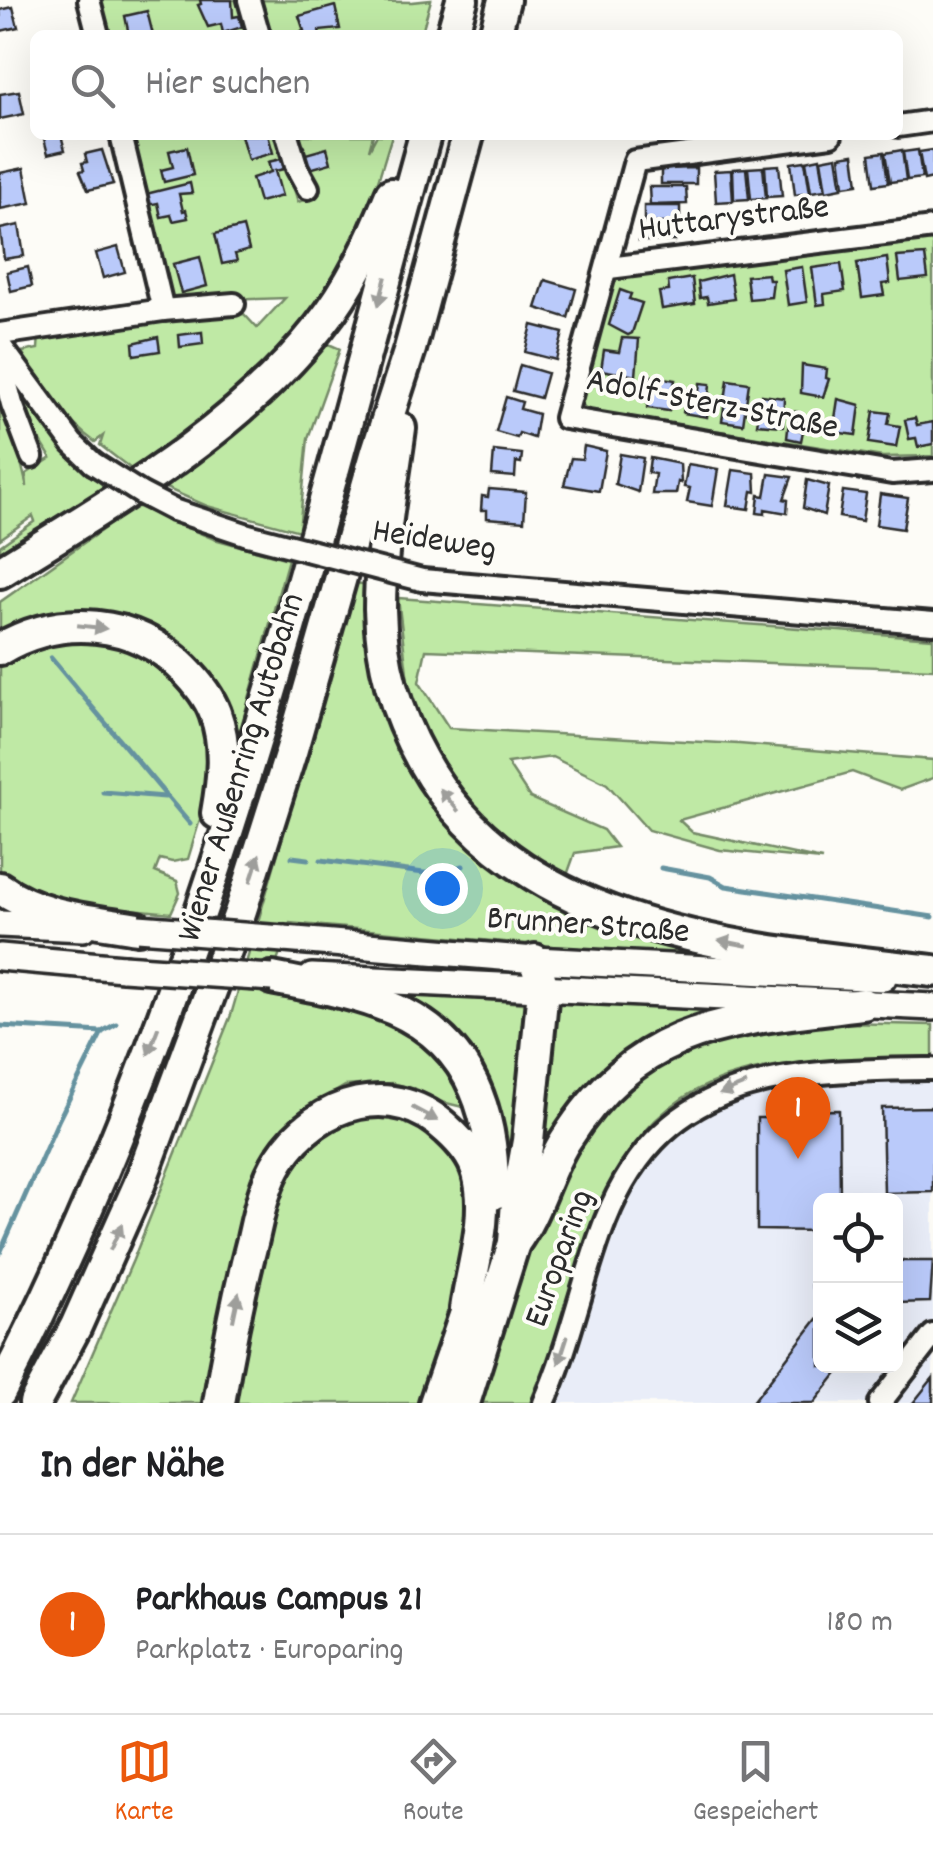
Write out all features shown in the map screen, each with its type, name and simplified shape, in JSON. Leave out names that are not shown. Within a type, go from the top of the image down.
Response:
[{"type":"highway","points":[[495,30],[504,0]]},
{"type":"highway","points":[[0,589],[245,406],[290,362],[352,280],[374,236],[411,140]]},
{"type":"highway","name":"Wiener Außenring Autobahn","points":[[0,1392],[86,1204],[200,917],[269,692],[424,140]]},
{"type":"highway","name":"Wiener Außenring Autobahn","points":[[35,1403],[76,1326],[139,1185],[241,910],[410,349],[467,140]]},
{"type":"highway","points":[[410,349],[384,537],[380,610],[387,672],[405,729],[434,782],[469,824],[510,860],[553,886],[610,911],[732,943],[933,972]]},
{"type":"highway","points":[[0,572],[118,498]]},
{"type":"highway","points":[[0,649],[54,626],[86,624],[148,641],[168,653],[198,683],[214,710],[222,738],[223,777],[200,917]]},
{"type":"highway","points":[[0,888],[13,898],[46,911],[138,928]]},
{"type":"highway","points":[[464,1403],[514,1243],[540,975]]},
{"type":"highway","points":[[272,978],[379,1003],[420,1022],[449,1046],[473,1081],[490,1132],[493,1207],[480,1277],[435,1403]]},
{"type":"highway","points":[[514,1243],[525,1228],[552,1162],[580,1117],[611,1082],[644,1056],[682,1036],[730,1020],[863,1004]]},
{"type":"highway","points":[[219,1403],[236,1307],[262,1202],[278,1162],[302,1130],[333,1109],[369,1100],[405,1104],[438,1120],[465,1146],[478,1174],[482,1204],[466,1309]]},
{"type":"highway","points":[[54,1403],[76,1326]]},
{"type":"main road","name":"Brunner Straße","points":[[0,924],[138,928],[284,939],[540,975],[933,1007]]},
{"type":"main road","name":"Brunner Straße","points":[[0,957],[272,978],[540,975],[933,979]]},
{"type":"street","points":[[89,0],[97,30]]},
{"type":"street","points":[[249,0],[258,30]]},
{"type":"street","points":[[903,125],[933,121]]},
{"type":"street","points":[[123,140],[163,310]]},
{"type":"street","points":[[289,140],[297,168],[308,188]]},
{"type":"street","name":"Huttarystraße","points":[[793,140],[635,161],[609,268],[933,228]]},
{"type":"street","name":"Adolf-Sterz-Straße","points":[[609,268],[565,418],[892,472],[933,470]]},
{"type":"street","points":[[0,334],[163,310],[234,304]]},
{"type":"street","name":"Heideweg","points":[[0,346],[72,443],[93,462],[173,510],[248,534],[422,580],[933,623]]},
{"type":"street","points":[[0,359],[32,457]]},
{"type":"street","name":"Europaring","points":[[544,1403],[617,1192],[646,1151],[679,1118],[750,1082],[813,1072],[933,1069]]},
{"type":"street","points":[[880,1403],[933,1335]]},
{"type":"shaded area","points":[[933,1059],[933,1403],[530,1403],[561,1325],[602,1198],[627,1154],[656,1122],[699,1089],[760,1068]]},
{"type":"green space","points":[[98,0],[239,0],[248,30],[105,30]]},
{"type":"green space","points":[[257,0],[431,0],[422,30],[266,30]]},
{"type":"green space","points":[[130,140],[279,140],[298,202],[319,194],[306,170],[297,140],[372,140],[369,150],[374,140],[390,140],[357,249],[319,312],[253,385],[135,472],[100,445],[103,436],[95,442],[63,413],[22,352],[38,349],[39,335],[244,314],[257,328],[285,298],[168,302]]},
{"type":"green space","points":[[933,238],[933,456],[883,457],[587,410],[573,393],[612,280]]},
{"type":"green space","points":[[324,342],[340,349],[308,438],[299,531],[207,506],[161,486],[250,421]]},
{"type":"green space","points":[[0,376],[27,487],[26,474],[51,458],[17,401],[16,389],[59,445],[108,490],[0,558],[0,546],[35,521],[33,516],[0,539]]},
{"type":"green space","points":[[136,506],[214,539],[288,559],[236,745],[151,632],[0,636],[0,602]]},
{"type":"green space","points":[[356,583],[368,585],[368,642],[493,857],[776,960],[641,954],[290,923],[266,995],[346,1005],[397,1021],[440,1051],[459,1076],[471,1109],[392,1083],[345,1086],[300,1113],[265,1157],[206,1403],[71,1403],[231,1015]]},
{"type":"green space","points":[[398,598],[933,638],[933,669],[426,650],[419,682],[449,728],[739,744],[933,760],[933,778],[900,790],[852,772],[679,820],[692,832],[822,860],[720,850],[648,830],[607,784],[552,757],[507,763],[530,798],[603,830],[616,847],[575,853],[566,878],[525,856],[482,816],[433,748],[409,690]]},
{"type":"green space","points":[[73,637],[140,649],[181,678],[207,716],[209,790],[188,859],[160,859],[155,872],[177,881],[180,893],[171,913],[42,900],[0,877],[0,663],[8,655]]},
{"type":"green space","points":[[391,991],[532,1004],[515,1172],[485,1305],[477,1304],[499,1201],[494,1113]]},
{"type":"green space","points":[[558,1001],[736,1007],[683,1028],[538,1175],[552,1007]]},
{"type":"green space","points":[[794,1022],[933,1025],[933,1059],[779,1065],[711,1083],[673,1105],[644,1132],[604,1201],[530,1403],[476,1403],[537,1219],[574,1140],[658,1058]]},
{"type":"green space","points":[[401,1110],[458,1149],[474,1227],[459,1299],[423,1403],[228,1403],[244,1309],[286,1167],[333,1117]]},
{"type":"building","points":[[200,0],[232,0],[233,17],[239,16],[242,27],[208,27],[198,5]]},
{"type":"building","points":[[335,6],[340,29],[304,30],[299,16]]},
{"type":"building","points":[[13,7],[18,27],[1,31],[0,10]]},
{"type":"building","points":[[147,11],[152,30],[128,30],[125,16]]},
{"type":"building","points":[[19,91],[24,114],[0,119],[0,94]]},
{"type":"building","points":[[44,140],[62,140],[65,150],[48,154]]},
{"type":"building","points":[[242,140],[269,140],[273,153],[248,160]]},
{"type":"building","points":[[187,147],[193,175],[164,182],[161,170],[173,167],[169,151]]},
{"type":"building","points":[[327,148],[331,163],[306,170],[302,155]]},
{"type":"building","points":[[102,150],[113,184],[88,190],[80,171],[84,170],[82,163],[87,162],[85,154]]},
{"type":"building","points":[[902,150],[906,180],[890,182],[885,153]]},
{"type":"building","points":[[918,150],[922,178],[907,180],[903,152]]},
{"type":"building","points":[[933,150],[933,178],[924,180],[919,152]]},
{"type":"building","points":[[884,152],[888,183],[874,185],[870,154]]},
{"type":"building","points":[[854,154],[858,184],[844,186],[840,156]]},
{"type":"building","points":[[837,156],[842,188],[826,191],[821,159]]},
{"type":"building","points":[[820,158],[825,190],[811,192],[806,161]]},
{"type":"building","points":[[281,159],[284,169],[275,171],[282,196],[259,202],[252,178],[271,172],[268,162]]},
{"type":"building","points":[[805,161],[810,193],[795,195],[791,163]]},
{"type":"building","points":[[779,165],[782,196],[767,197],[765,166]]},
{"type":"building","points":[[763,167],[766,198],[751,199],[748,168]]},
{"type":"building","points":[[24,168],[31,203],[0,209],[0,173]]},
{"type":"building","points":[[696,168],[696,184],[661,184],[661,169]]},
{"type":"building","points":[[746,168],[749,199],[734,200],[733,169]]},
{"type":"building","points":[[731,170],[733,201],[716,202],[714,171]]},
{"type":"building","points":[[190,183],[192,193],[179,194],[188,218],[173,221],[171,215],[161,217],[158,203],[148,205],[146,194]]},
{"type":"building","points":[[649,187],[686,187],[687,204],[650,205]]},
{"type":"building","points":[[644,206],[680,206],[680,223],[644,223]]},
{"type":"building","points":[[639,224],[675,224],[675,241],[639,241]]},
{"type":"building","points":[[19,225],[24,256],[4,259],[0,229]]},
{"type":"building","points":[[243,227],[249,250],[235,254],[237,261],[222,264],[215,234]]},
{"type":"building","points":[[118,247],[125,272],[103,278],[96,253]]},
{"type":"building","points":[[925,255],[928,278],[900,281],[897,257]]},
{"type":"building","points":[[200,257],[207,286],[181,293],[173,264]]},
{"type":"building","points":[[887,258],[890,283],[882,284],[884,295],[862,298],[857,263]]},
{"type":"building","points":[[841,264],[845,291],[824,294],[825,304],[817,305],[812,268]]},
{"type":"building","points":[[28,267],[32,286],[11,291],[7,272]]},
{"type":"building","points":[[802,267],[807,302],[788,305],[783,270]]},
{"type":"building","points":[[730,274],[734,299],[708,303],[707,297],[700,298],[698,282]]},
{"type":"building","points":[[768,274],[769,280],[773,280],[771,297],[749,299],[746,276]]},
{"type":"building","points":[[692,278],[695,304],[662,309],[659,292],[669,291],[668,282]]},
{"type":"building","points":[[545,280],[576,289],[568,318],[536,308]]},
{"type":"building","points":[[620,290],[631,294],[629,299],[642,303],[628,335],[609,325]]},
{"type":"building","points":[[532,325],[563,333],[556,360],[525,352]]},
{"type":"building","points":[[202,332],[203,344],[180,347],[179,335]]},
{"type":"building","points":[[158,337],[160,351],[134,355],[133,343]]},
{"type":"building","points":[[622,338],[639,339],[636,376],[601,370],[604,350],[619,352]]},
{"type":"building","points":[[520,365],[547,373],[540,398],[513,391]]},
{"type":"building","points":[[802,365],[827,369],[829,379],[823,397],[801,393]]},
{"type":"building","points":[[652,376],[675,380],[669,411],[647,408]]},
{"type":"building","points":[[728,380],[749,383],[743,424],[722,421]]},
{"type":"building","points":[[700,383],[710,384],[707,417],[683,413],[687,389],[699,391]]},
{"type":"building","points":[[762,395],[784,398],[783,426],[757,424]]},
{"type":"building","points":[[506,397],[522,402],[520,409],[538,414],[534,438],[496,432]]},
{"type":"building","points":[[838,399],[860,405],[856,435],[833,432]]},
{"type":"building","points":[[790,411],[798,412],[796,429],[803,431],[801,441],[787,438]]},
{"type":"building","points":[[874,411],[890,413],[888,424],[900,426],[896,447],[869,443]]},
{"type":"building","points":[[915,418],[917,425],[933,422],[933,444],[918,447],[916,438],[909,439],[905,420]]},
{"type":"building","points":[[584,446],[606,451],[599,491],[564,485],[571,458],[582,459]]},
{"type":"building","points":[[494,451],[522,454],[521,463],[516,462],[515,477],[492,475]]},
{"type":"building","points":[[620,454],[643,458],[638,492],[615,484]]},
{"type":"building","points":[[650,458],[680,464],[681,483],[678,482],[676,494],[652,494],[655,474],[648,473]]},
{"type":"building","points":[[688,464],[718,469],[712,506],[687,502],[690,488],[684,487]]},
{"type":"building","points":[[733,470],[755,473],[756,492],[752,491],[749,509],[727,506]]},
{"type":"building","points":[[769,474],[792,477],[784,499],[788,500],[787,513],[765,509],[765,514],[757,513],[759,495],[765,496]]},
{"type":"building","points":[[807,480],[829,486],[824,515],[803,508]]},
{"type":"building","points":[[489,489],[526,492],[524,521],[487,518],[487,510],[481,510],[482,496],[488,497]]},
{"type":"building","points":[[843,491],[866,494],[862,521],[839,517]]},
{"type":"building","points":[[880,494],[908,498],[903,529],[876,525]]},
{"type":"building","points":[[933,1107],[933,1192],[884,1193],[882,1108]]},
{"type":"building","points":[[839,1110],[840,1193],[813,1193],[813,1231],[757,1230],[757,1118],[779,1118],[778,1111]]},
{"type":"building","points":[[810,1238],[813,1238],[812,1288]]},
{"type":"building","points":[[903,1261],[933,1261],[930,1302],[903,1303]]},
{"type":"building","points":[[813,1324],[813,1373],[838,1373],[814,1403],[752,1403]]},
{"type":"building","points":[[933,1378],[933,1403],[913,1403]]},
{"type":"waterway","points":[[51,658],[190,824]]},
{"type":"waterway","points":[[103,792],[165,797]]},
{"type":"waterway","points":[[292,857],[308,859]]},
{"type":"waterway","points":[[321,860],[432,874],[463,866]]},
{"type":"waterway","points":[[661,868],[710,877],[726,886],[933,917]]},
{"type":"waterway","points":[[0,1026],[102,1032],[116,1024]]},
{"type":"waterway","points":[[0,1253],[102,1032]]},
{"type":"place","name":"Parkhaus Campus 21","points":[[798,1159]]}]
